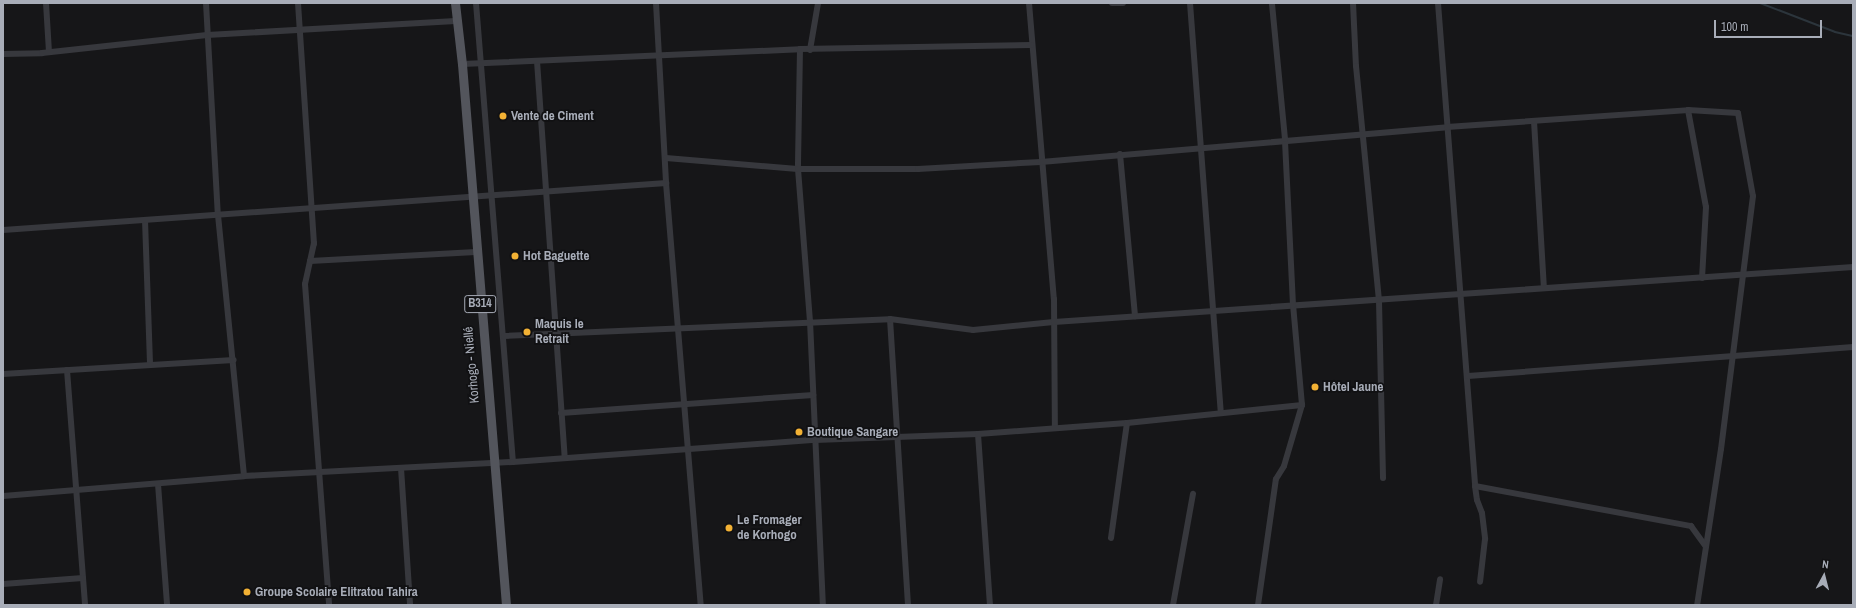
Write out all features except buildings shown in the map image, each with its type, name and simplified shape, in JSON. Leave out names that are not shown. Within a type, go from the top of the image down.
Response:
[{"type":"main road","name":"Korhogo - Niellé","points":[[455,3],[462,64],[471,196],[506,605]]},
{"type":"street","points":[[46,3],[49,52]]},
{"type":"street","points":[[206,3],[218,215],[234,360],[244,476]]},
{"type":"street","points":[[298,3],[314,243],[305,284],[329,605]]},
{"type":"street","points":[[476,3],[479,64],[504,336],[513,462]]},
{"type":"street","points":[[656,3],[666,158],[666,182],[701,605]]},
{"type":"street","points":[[810,50],[818,3]]},
{"type":"street","points":[[1029,3],[1031,45],[1054,299],[1055,428]]},
{"type":"street","points":[[1112,3],[1123,3]]},
{"type":"street","points":[[1190,3],[1215,311],[1221,412]]},
{"type":"street","points":[[1258,605],[1276,479],[1284,466],[1302,405],[1293,305],[1285,139],[1272,3]]},
{"type":"street","points":[[1353,3],[1362,133],[1379,301],[1383,478]]},
{"type":"street","points":[[1438,3],[1462,294],[1475,486],[1477,500],[1482,513],[1485,539],[1480,582]]},
{"type":"street","points":[[3,54],[49,52],[207,35],[301,32],[456,21]]},
{"type":"street","points":[[462,64],[660,54],[800,49],[1031,45]]},
{"type":"street","points":[[800,49],[798,169],[810,321],[824,605]]},
{"type":"street","points":[[537,60],[544,191],[564,456]]},
{"type":"street","points":[[666,158],[798,169],[918,169],[1041,162],[1285,139],[1688,110],[1738,113],[1753,196],[1733,356],[1697,605]]},
{"type":"street","points":[[1688,110],[1706,206],[1702,278]]},
{"type":"street","points":[[1534,121],[1544,288]]},
{"type":"street","points":[[1120,154],[1134,316]]},
{"type":"street","points":[[3,230],[311,209],[666,182]]},
{"type":"street","points":[[145,220],[150,365]]},
{"type":"street","points":[[310,260],[476,252]]},
{"type":"street","points":[[504,336],[810,321],[890,319],[973,330],[1134,316],[1293,305],[1379,301],[1544,288],[1853,268]]},
{"type":"street","points":[[890,319],[899,436],[908,605]]},
{"type":"street","points":[[1468,376],[1853,347]]},
{"type":"street","points":[[3,374],[234,360]]},
{"type":"street","points":[[67,370],[85,605]]},
{"type":"street","points":[[561,413],[813,395]]},
{"type":"street","points":[[3,496],[244,476],[513,462],[564,456],[688,450],[815,440],[978,434],[1127,423],[1221,412],[1302,405]]},
{"type":"street","points":[[1111,538],[1127,423]]},
{"type":"street","points":[[978,434],[990,605],[985,605]]},
{"type":"street","points":[[401,468],[410,605]]},
{"type":"street","points":[[158,484],[167,605]]},
{"type":"street","points":[[1475,486],[1691,526],[1706,545]]},
{"type":"street","points":[[1173,605],[1194,494]]},
{"type":"street","points":[[3,584],[83,578]]},
{"type":"street","points":[[1436,605],[1440,578]]},
{"type":"waterway","points":[[1760,3],[1835,32],[1853,36]]},
{"type":"place","name":"Vente de Ciment","points":[[503,116]]},
{"type":"place","name":"Hot Baguette","points":[[515,256]]},
{"type":"place","name":"Maquis le Retrait","points":[[527,332]]},
{"type":"place","name":"Hôtel Jaune","points":[[1315,387]]},
{"type":"place","name":"Boutique Sangare","points":[[799,432]]},
{"type":"place","name":"Le Fromager de Korhogo","points":[[729,528]]},
{"type":"place","name":"Groupe Scolaire Elitratou Tahira","points":[[247,592]]}]
